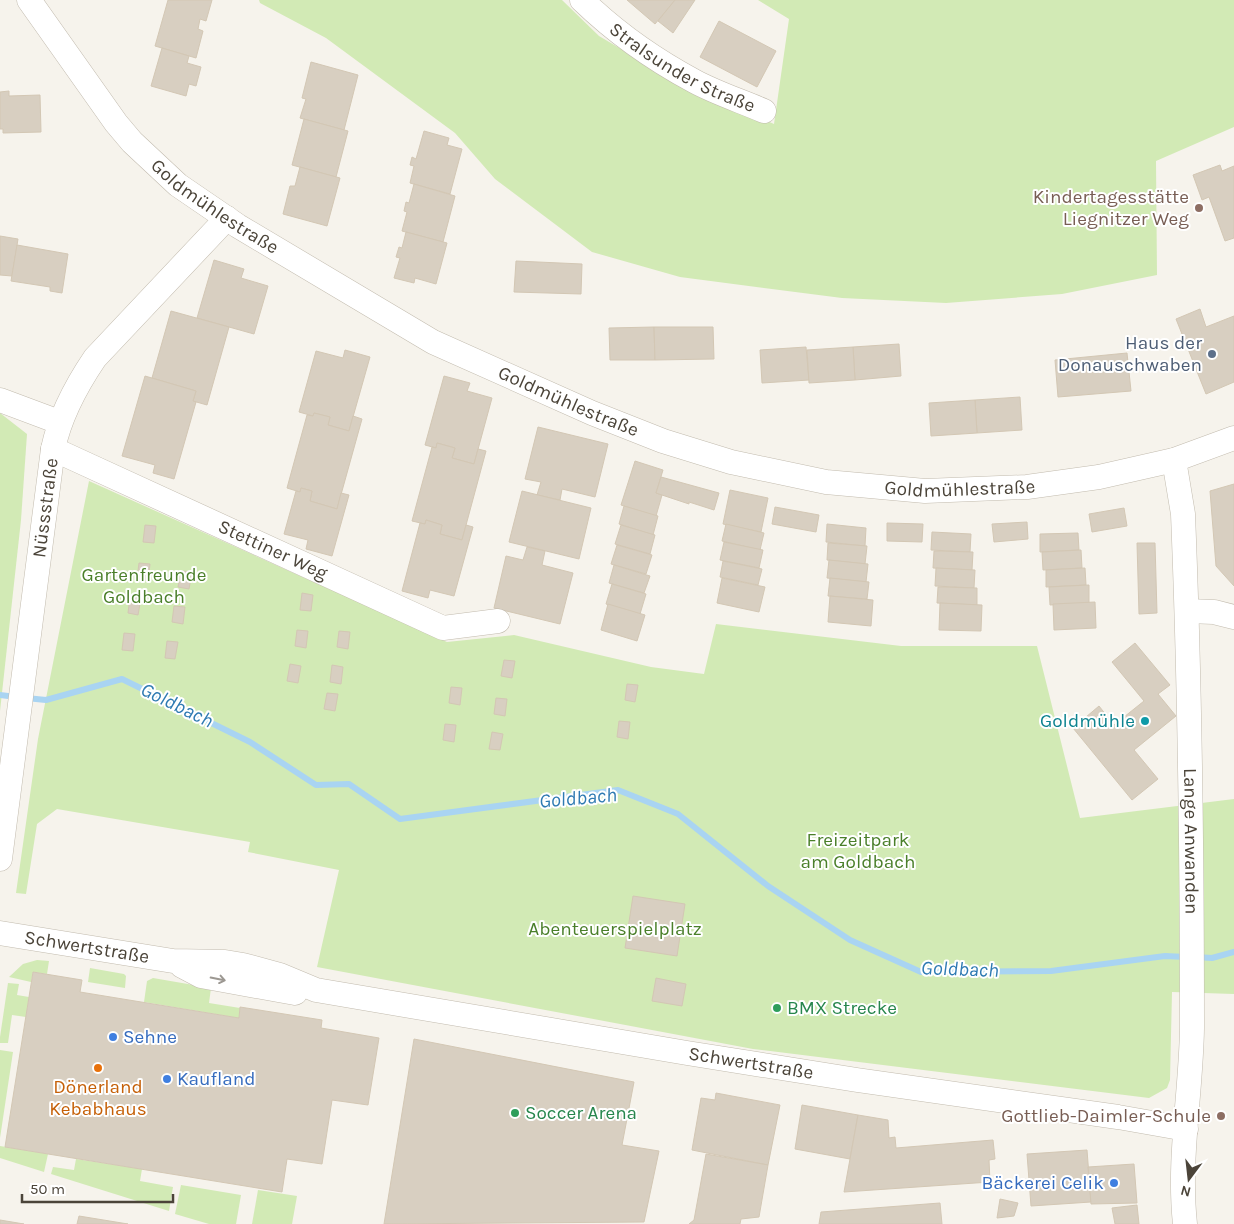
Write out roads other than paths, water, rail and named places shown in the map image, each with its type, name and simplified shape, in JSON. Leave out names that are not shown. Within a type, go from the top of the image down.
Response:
[{"type":"street","name":"Goldmühlestraße","points":[[29,0],[116,124],[132,142],[178,185],[227,218],[433,342],[592,413],[663,441],[723,460],[826,482],[925,491],[1047,485],[1113,474],[1174,460],[1234,438]]},
{"type":"street","name":"Stralsunder Straße","points":[[582,0],[608,25],[655,58],[694,81],[764,111]]},
{"type":"street","name":"Nüssstraße","points":[[0,858],[53,449],[59,422],[84,374],[95,358],[227,218]]},
{"type":"street","points":[[0,400],[59,422]]},
{"type":"street","name":"Stettiner Weg","points":[[53,449],[443,628],[498,621]]},
{"type":"street","name":"Lange Anwanden","points":[[1174,460],[1183,514],[1187,611],[1192,937],[1192,1031],[1186,1129],[1185,1224]]},
{"type":"street","points":[[1187,611],[1214,612],[1234,617]]},
{"type":"street","name":"Schwertstraße","points":[[0,933],[173,961],[201,976],[303,995],[316,990],[696,1055],[857,1080],[1128,1118],[1186,1129]]},
{"type":"waterway","name":"Goldbach","points":[[26,698],[46,700],[122,679],[250,742],[316,785],[349,784],[400,819],[618,790],[678,814],[768,886],[850,940],[921,972],[1051,971],[1165,956],[1186,957]]},
{"type":"waterway","name":"Goldbach","points":[[0,695],[16,697]]},
{"type":"waterway","name":"Goldbach","points":[[1196,957],[1212,958],[1234,952]]},
{"type":"place","name":"Kindertagesstätte Liegnitzer Weg","points":[[1199,208]]},
{"type":"place","name":"Haus der Donauschwaben","points":[[1212,354]]},
{"type":"place","name":"Goldmühle","points":[[1145,721]]},
{"type":"place","name":"BMX Strecke","points":[[777,1008]]},
{"type":"place","name":"Sehne","points":[[113,1037]]},
{"type":"place","name":"Dönerland Kebabhaus","points":[[98,1068]]},
{"type":"place","name":"Kaufland","points":[[167,1079]]},
{"type":"place","name":"Soccer Arena","points":[[515,1113]]},
{"type":"place","name":"Gottlieb-Daimler-Schule","points":[[1221,1116]]},
{"type":"place","name":"Bäckerei Celik","points":[[1114,1183]]},
{"type":"park label","name":"Gartenfreunde Goldbach","points":[[144,586]]},
{"type":"park label","name":"Freizeitpark am Goldbach","points":[[858,851]]},
{"type":"park label","name":"Abenteuerspielplatz","points":[[615,929]]}]
